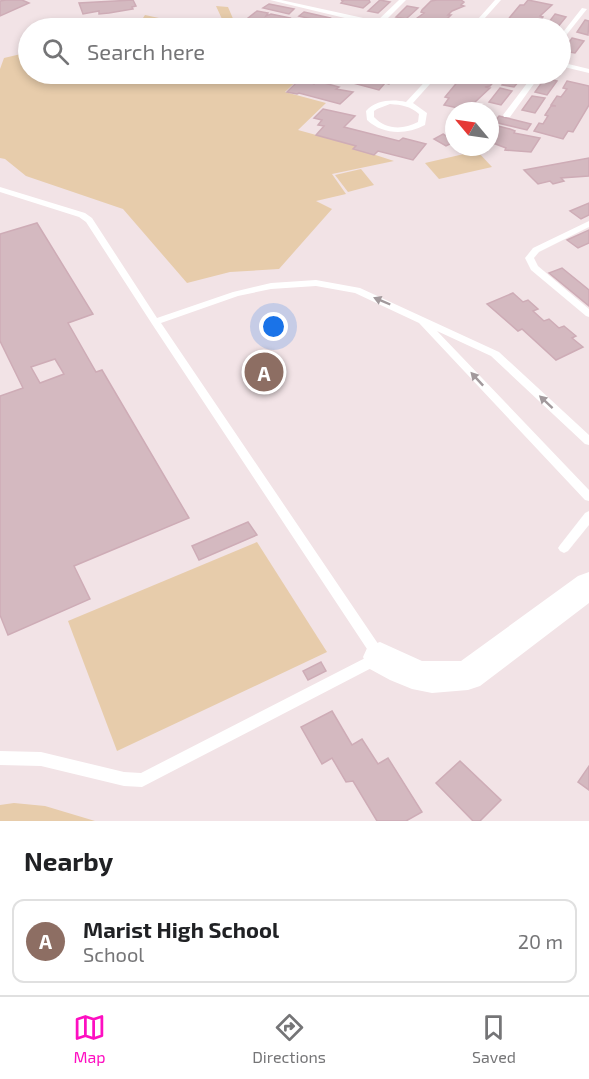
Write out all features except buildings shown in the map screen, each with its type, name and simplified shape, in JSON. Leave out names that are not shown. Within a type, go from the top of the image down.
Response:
[{"type":"street","points":[[380,657],[399,670],[422,678],[444,680],[468,675],[589,585]]},
{"type":"lane","points":[[273,0],[344,18]]},
{"type":"lane","points":[[384,18],[403,0]]},
{"type":"lane","points":[[482,18],[498,0]]},
{"type":"lane","points":[[571,27],[584,9]]},
{"type":"lane","points":[[571,66],[589,71]]},
{"type":"lane","points":[[408,104],[423,113],[422,123],[409,129],[389,129],[373,123],[370,118],[370,111],[381,104],[408,104],[426,84]]},
{"type":"lane","points":[[507,115],[530,84]]},
{"type":"lane","points":[[0,189],[82,215],[89,220],[380,657],[142,780],[124,779],[41,759],[0,758]]},
{"type":"lane","points":[[589,224],[536,250],[529,258],[534,268],[589,314]]},
{"type":"lane","points":[[155,322],[236,294],[272,286],[316,283],[357,290],[495,354],[589,441]]},
{"type":"lane","points":[[419,317],[589,497]]},
{"type":"lane","points":[[564,548],[589,516]]},
{"type":"shaded area","points":[[216,6],[228,7],[233,18],[222,18]]},
{"type":"shaded area","points":[[145,15],[159,18],[143,18]]},
{"type":"shaded area","points":[[18,55],[18,84],[294,84],[285,92],[326,103],[298,130],[356,146],[354,148],[394,161],[332,174],[346,194],[316,201],[332,209],[279,269],[230,272],[187,283],[123,209],[26,176],[5,159],[0,158],[0,69],[4,58]]},
{"type":"shaded area","points":[[455,156],[482,156],[492,167],[439,179],[425,163]]},
{"type":"shaded area","points":[[361,169],[374,185],[348,192],[335,175]]},
{"type":"shaded area","points":[[257,542],[327,652],[117,751],[68,621]]},
{"type":"shaded area","points":[[14,803],[45,806],[95,821],[0,821],[0,805]]},
{"type":"place","name":"Marist High School","points":[[264,372]]}]
